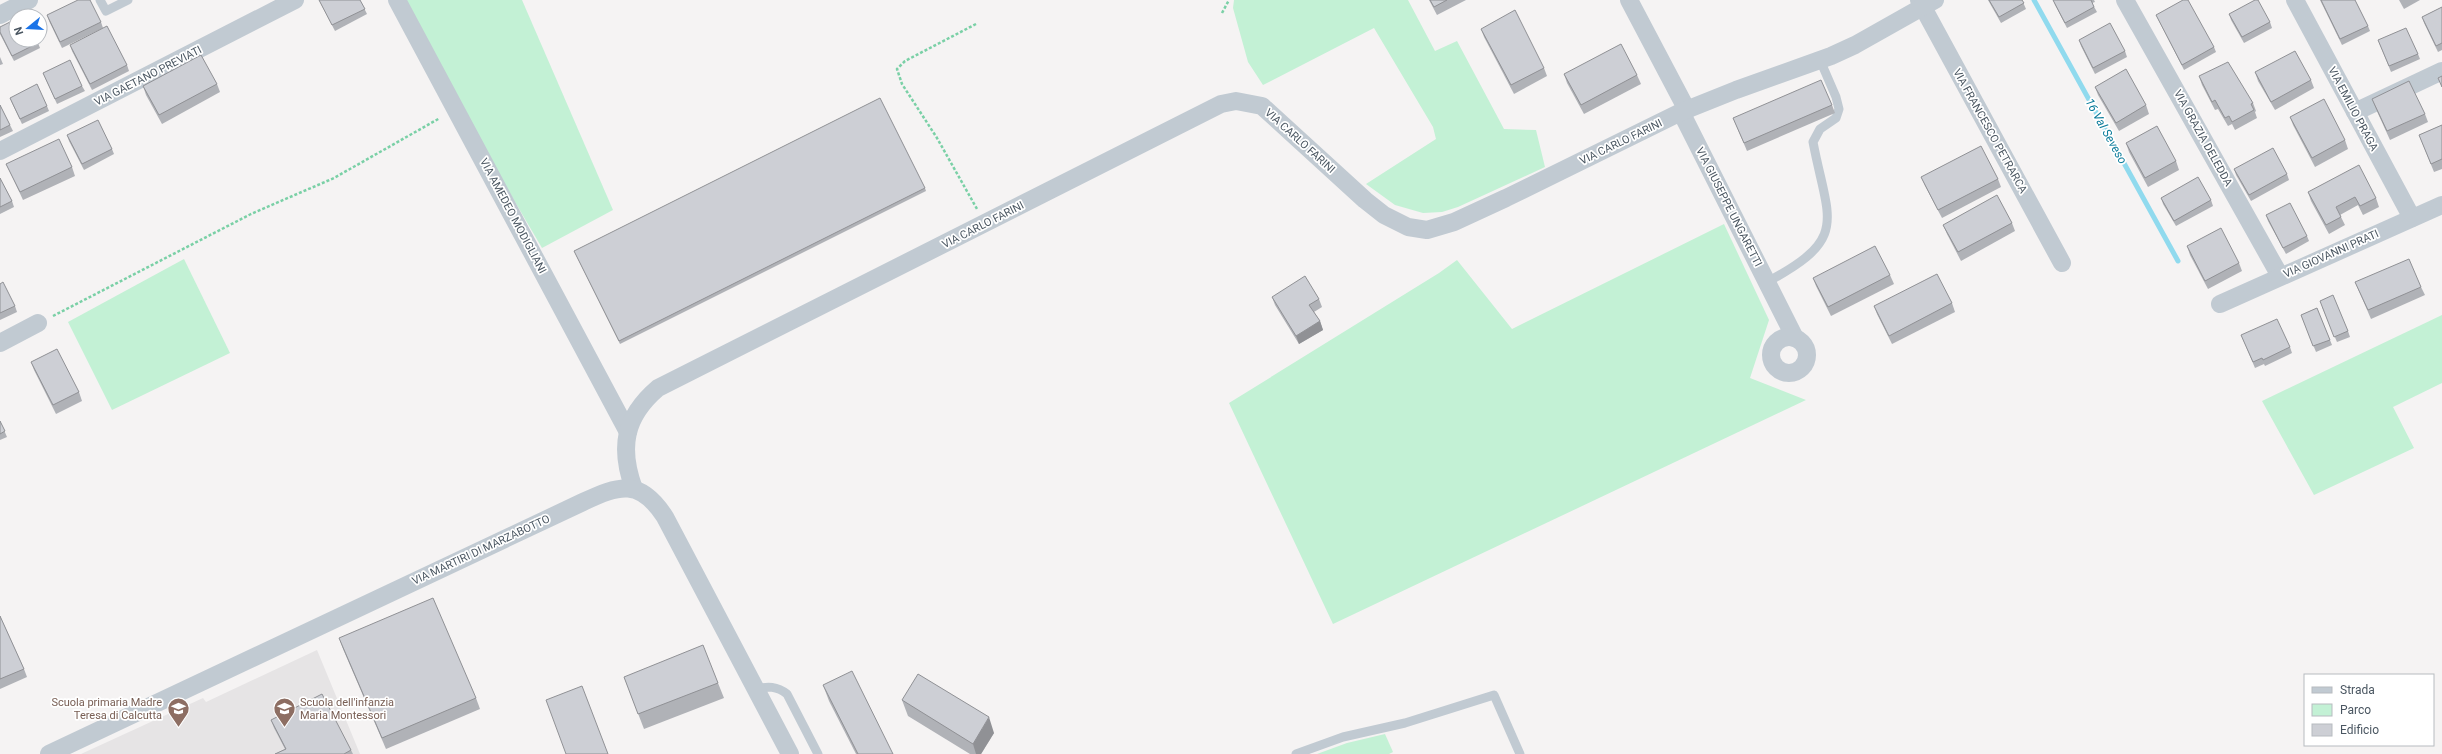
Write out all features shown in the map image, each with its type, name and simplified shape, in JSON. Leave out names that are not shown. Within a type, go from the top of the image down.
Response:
[{"type":"street","points":[[0,15],[29,0]]},
{"type":"street","name":"VIA GAETANO PREVIATI","points":[[0,151],[296,0]]},
{"type":"street","name":"VIA AMEDEO MODIGLIANI","points":[[397,0],[628,432]]},
{"type":"street","name":"VIA GIUSEPPE UNGARETTI","points":[[1629,0],[1795,338]]},
{"type":"street","name":"VIA GRAZIA DELEDDA","points":[[2125,0],[2280,276]]},
{"type":"street","name":"VIA EMILIO PRAGA","points":[[2295,0],[2412,218]]},
{"type":"street","name":"VIA CARLO FARINI","points":[[634,489],[625,459],[625,445],[628,432],[633,418],[647,397],[671,380],[985,224],[1221,104],[1236,101],[1262,106],[1365,200],[1384,214],[1408,227],[1428,230],[1454,222],[1506,198],[1684,111],[1820,60],[1855,45],[1925,2]]},
{"type":"street","name":"VIA FRANCESCO PETRARCA","points":[[1925,2],[2062,263]]},
{"type":"street","points":[[2355,112],[2442,71]]},
{"type":"street","name":"VIA GIOVANNI PRATI","points":[[2220,304],[2442,205]]},
{"type":"street","name":"VIA GIUSEPPE UNGARETTI","points":[[1776,342],[1777,302]]},
{"type":"street","points":[[0,343],[38,323]]},
{"type":"street","points":[[1785,337],[1795,338],[1804,346],[1806,352],[1804,364],[1795,372],[1783,372],[1774,364],[1771,353],[1776,342],[1785,337]]},
{"type":"street","name":"VIA MARTIRI DI MARZABOTTO","points":[[49,754],[602,493],[616,489],[634,489]]},
{"type":"street","points":[[634,489],[647,495],[656,503],[664,516],[790,754]]},
{"type":"lane","points":[[100,0],[106,11],[128,0]]},
{"type":"lane","points":[[1767,282],[1801,263],[1817,248],[1828,228],[1827,201],[1813,142],[1820,129],[1836,118],[1839,109],[1836,97],[1820,60]]},
{"type":"lane","points":[[755,689],[768,686],[781,689],[788,694],[818,754]]},
{"type":"lane","points":[[1296,754],[1343,737],[1405,723],[1494,694],[1520,754]]},
{"type":"path","points":[[1222,13],[1229,0]]},
{"type":"path","points":[[976,24],[906,61],[897,69],[902,84],[937,138],[985,224]]},
{"type":"path","points":[[38,323],[251,214],[334,178],[455,110]]},
{"type":"shaded area","name":"Scuola dell'infanzia Maria Montessori","points":[[317,650],[360,754],[81,754],[203,698],[206,702]]},
{"type":"green space","points":[[404,0],[522,0],[613,210],[542,248],[456,101]]},
{"type":"green space","points":[[1234,0],[1408,0],[1435,51],[1457,41],[1504,129],[1536,130],[1545,167],[1458,207],[1442,212],[1423,213],[1395,205],[1366,184],[1436,139],[1433,127],[1374,28],[1263,85],[1248,62],[1233,8]]},
{"type":"green space","points":[[1724,224],[1769,320],[1750,378],[1806,400],[1333,624],[1229,403],[1439,273],[1457,260],[1512,329]]},
{"type":"green space","points":[[184,259],[230,353],[112,410],[68,322]]},
{"type":"green space","points":[[2442,315],[2442,383],[2393,407],[2414,448],[2314,495],[2262,401]]},
{"type":"green space","points":[[1385,734],[1393,752],[1389,754],[1317,754],[1347,743]]},
{"type":"building","points":[[78,0],[90,0],[101,22],[60,42],[48,15]]},
{"type":"building","points":[[319,0],[360,0],[365,9],[332,25]]},
{"type":"building","points":[[1430,0],[1447,0],[1434,7]]},
{"type":"building","points":[[1989,0],[2022,0],[2024,3],[1999,17]]},
{"type":"building","points":[[2053,0],[2091,0],[2094,7],[2065,23]]},
{"type":"building","points":[[2183,0],[2188,0],[2214,47],[2182,65],[2156,15]]},
{"type":"building","points":[[2255,0],[2258,0],[2270,22],[2242,37],[2229,14]]},
{"type":"building","points":[[2321,0],[2355,0],[2368,26],[2340,39]]},
{"type":"building","points":[[2442,7],[2442,43],[2436,46],[2422,17]]},
{"type":"building","points":[[1515,10],[1544,68],[1511,85],[1481,29]]},
{"type":"building","points":[[8,23],[8,48],[0,32],[0,27]]},
{"type":"building","points":[[2110,23],[2125,51],[2093,68],[2079,40]]},
{"type":"building","points":[[107,26],[127,65],[90,84],[70,45]]},
{"type":"building","points":[[2406,28],[2418,54],[2389,66],[2378,40]]},
{"type":"building","points":[[1621,44],[1637,75],[1581,105],[1564,74]]},
{"type":"building","points":[[8,48],[28,48],[12,56]]},
{"type":"building","points":[[2295,51],[2311,80],[2271,102],[2255,72]]},
{"type":"building","points":[[201,55],[217,84],[159,115],[143,86]]},
{"type":"building","points":[[70,60],[82,86],[55,99],[43,73]]},
{"type":"building","points":[[2228,62],[2253,103],[2251,104],[2254,110],[2232,122],[2229,116],[2225,118],[2215,100],[2212,102],[2199,76]]},
{"type":"building","points":[[2126,69],[2146,105],[2116,123],[2095,87]]},
{"type":"building","points":[[2442,76],[2442,87],[2438,78]]},
{"type":"building","points":[[1821,80],[1832,105],[1744,143],[1733,118]]},
{"type":"building","points":[[2409,81],[2425,114],[2387,131],[2372,99]]},
{"type":"building","points":[[37,84],[47,106],[20,119],[10,98]]},
{"type":"building","points":[[880,98],[925,188],[619,341],[574,251]]},
{"type":"building","points":[[2324,99],[2345,140],[2312,158],[2290,117]]},
{"type":"building","points":[[0,105],[10,125],[0,130]]},
{"type":"building","points":[[98,120],[112,149],[82,164],[67,135]]},
{"type":"building","points":[[2442,125],[2442,159],[2431,164],[2419,135]]},
{"type":"building","points":[[2157,126],[2176,161],[2145,178],[2126,143]]},
{"type":"building","points":[[59,139],[72,167],[20,192],[6,164]]},
{"type":"building","points":[[1981,146],[1998,179],[1938,210],[1921,177]]},
{"type":"building","points":[[2273,148],[2287,174],[2249,195],[2234,169]]},
{"type":"building","points":[[2359,165],[2376,198],[2360,206],[2355,197],[2336,207],[2341,217],[2326,225],[2308,192]]},
{"type":"building","points":[[2198,177],[2211,200],[2174,221],[2161,198]]},
{"type":"building","points":[[0,178],[12,201],[0,207]]},
{"type":"building","points":[[1997,195],[2012,223],[1958,252],[1943,225]]},
{"type":"building","points":[[2290,203],[2307,236],[2283,248],[2266,215]]},
{"type":"building","points":[[2221,228],[2239,263],[2205,281],[2187,246]]},
{"type":"building","points":[[1875,246],[1890,275],[1828,307],[1813,278]]},
{"type":"building","points":[[2409,259],[2421,287],[2368,310],[2355,282]]},
{"type":"building","points":[[1937,274],[1952,303],[1889,336],[1874,306]]},
{"type":"building","points":[[1305,276],[1319,299],[1309,305],[1320,321],[1296,336],[1272,297]]},
{"type":"building","points":[[3,282],[15,306],[0,313],[0,284]]},
{"type":"building","points":[[2333,295],[2348,331],[2334,337],[2320,301]]},
{"type":"building","points":[[2317,308],[2330,340],[2313,346],[2301,315]]},
{"type":"building","points":[[2277,319],[2290,347],[2263,360],[2262,358],[2253,362],[2241,335]]},
{"type":"building","points":[[57,349],[79,392],[53,405],[31,362]]},
{"type":"building","points":[[0,421],[5,431],[0,434]]},
{"type":"building","points":[[433,598],[476,698],[382,738],[339,638]]},
{"type":"building","points":[[0,616],[24,669],[0,679]]},
{"type":"building","points":[[703,645],[718,683],[638,714],[624,677]]},
{"type":"building","points":[[852,671],[893,754],[858,754],[823,685]]},
{"type":"building","points":[[918,674],[989,717],[973,744],[902,700]]},
{"type":"building","points":[[582,686],[608,754],[566,754],[546,700]]},
{"type":"building","points":[[322,694],[351,750],[344,754],[275,754],[286,749],[271,720]]},
{"type":"waterway","name":"16 Val Seveso","points":[[2034,0],[2178,261]]},
{"type":"place","name":"Scuola primaria Madre Teresa di Calcutta","points":[[178,728]]},
{"type":"place","name":"Scuola dell'infanzia Maria Montessori","points":[[284,728]]}]
